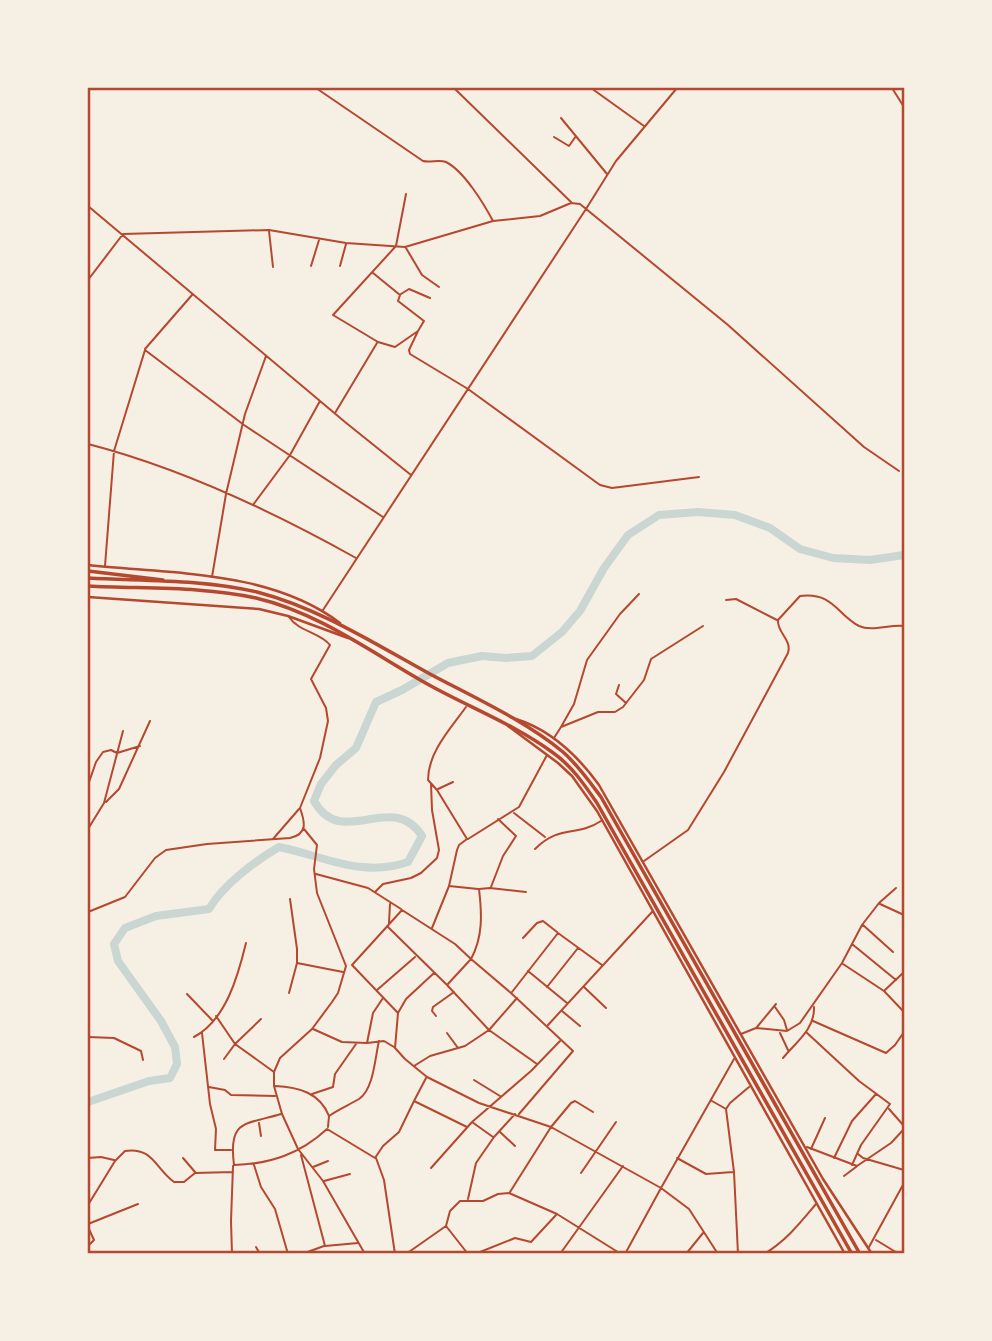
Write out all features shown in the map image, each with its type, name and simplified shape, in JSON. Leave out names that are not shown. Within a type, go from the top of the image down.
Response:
[{"type":"highway","points":[[88,571],[175,582]]},
{"type":"highway","points":[[88,578],[219,586],[259,593],[303,608],[351,631],[509,717],[565,754],[601,797],[860,1254]]},
{"type":"highway","points":[[88,586],[218,593],[259,599],[301,614],[433,688],[527,736],[567,764],[597,803],[852,1254]]},
{"type":"street","points":[[316,88],[423,160],[449,164],[479,196],[493,221]]},
{"type":"street","points":[[454,88],[571,202],[586,209],[728,325],[864,447],[899,471]]},
{"type":"street","points":[[591,88],[644,126]]},
{"type":"street","points":[[323,610],[607,174],[677,88]]},
{"type":"street","points":[[892,88],[905,107]]},
{"type":"street","points":[[561,118],[607,174]]},
{"type":"street","points":[[554,137],[569,146],[576,135]]},
{"type":"street","points":[[406,194],[396,246],[333,316],[378,342],[395,347],[418,331]]},
{"type":"street","points":[[123,234],[269,230],[346,243],[405,247],[493,221],[540,216],[571,202]]},
{"type":"street","points":[[88,206],[412,475]]},
{"type":"street","points":[[269,230],[273,267]]},
{"type":"street","points":[[88,280],[123,234]]},
{"type":"street","points":[[311,266],[319,238]]},
{"type":"street","points":[[340,266],[346,243]]},
{"type":"street","points":[[405,247],[422,275],[439,287]]},
{"type":"street","points":[[373,273],[400,295]]},
{"type":"street","points":[[430,298],[407,288],[400,295],[398,301],[424,321],[409,350],[410,354],[468,389],[606,488],[699,477]]},
{"type":"street","points":[[105,567],[114,451],[145,350],[151,339],[193,293]]},
{"type":"street","points":[[335,413],[378,342]]},
{"type":"street","points":[[145,350],[244,425],[384,517]]},
{"type":"street","points":[[212,577],[226,494],[245,414],[266,355]]},
{"type":"street","points":[[253,506],[290,455],[320,401]]},
{"type":"street","points":[[88,444],[114,451],[226,494],[314,535],[357,559]]},
{"type":"street","points":[[88,565],[212,577],[277,592],[323,610],[351,631]]},
{"type":"street","points":[[554,738],[574,704],[587,660],[620,614],[639,594]]},
{"type":"street","points":[[644,862],[688,831],[724,772],[788,653],[789,645],[777,625],[778,620],[796,599],[804,595],[831,602],[861,627],[905,626]]},
{"type":"street","points":[[88,597],[242,607],[288,616],[348,638]]},
{"type":"street","points":[[726,600],[736,599],[778,620]]},
{"type":"street","points":[[272,840],[300,808],[320,758],[328,721],[326,708],[311,679],[330,645],[326,640],[297,626],[288,616]]},
{"type":"street","points":[[561,727],[598,712],[615,712],[627,703],[644,680],[651,659],[703,626]]},
{"type":"street","points":[[619,685],[616,694],[627,703]]},
{"type":"street","points":[[375,892],[383,884],[411,878],[437,858],[438,838],[428,774],[436,751],[468,704]]},
{"type":"street","points":[[509,717],[554,738],[576,756],[599,785],[805,1146],[872,1254]]},
{"type":"street","points":[[88,827],[104,803],[119,789],[150,721]]},
{"type":"street","points":[[505,724],[572,776],[602,821],[845,1254]]},
{"type":"street","points":[[104,803],[123,731]]},
{"type":"street","points":[[88,785],[96,762],[103,752],[111,750],[117,753],[140,745]]},
{"type":"street","points":[[432,929],[449,886],[458,845],[519,807],[547,755]]},
{"type":"street","points":[[437,790],[453,782]]},
{"type":"street","points":[[431,784],[467,839]]},
{"type":"street","points":[[88,912],[125,897],[155,858],[166,850],[295,837],[304,829],[305,823],[300,808]]},
{"type":"street","points":[[513,812],[546,838]]},
{"type":"street","points":[[490,888],[503,856],[516,836],[498,819]]},
{"type":"street","points":[[535,849],[556,833],[596,825],[602,821]]},
{"type":"street","points":[[304,829],[317,845],[314,864],[317,893],[346,966],[338,993],[312,1029],[283,1054],[274,1072],[274,1086],[282,1114],[298,1149],[323,1181],[365,1254]]},
{"type":"street","points":[[314,874],[360,885],[375,892],[455,944],[548,1026],[572,1052],[494,1137],[476,1163],[468,1200]]},
{"type":"street","points":[[449,886],[526,892]]},
{"type":"street","points":[[756,1028],[780,1032],[800,1023],[842,963],[862,925],[879,903],[896,888]]},
{"type":"street","points":[[447,985],[471,959],[478,946],[481,919],[479,889]]},
{"type":"street","points":[[289,993],[297,963],[290,899]]},
{"type":"street","points":[[390,903],[388,924],[489,1030],[537,1064]]},
{"type":"street","points":[[879,903],[905,915]]},
{"type":"street","points":[[346,966],[352,965],[402,910]]},
{"type":"street","points":[[548,1026],[652,912]]},
{"type":"street","points":[[523,938],[543,920],[602,965]]},
{"type":"street","points":[[862,925],[893,952]]},
{"type":"street","points":[[511,992],[558,933]]},
{"type":"street","points":[[194,1037],[202,1033],[226,1004],[246,943]]},
{"type":"street","points":[[852,944],[897,980]]},
{"type":"street","points":[[547,987],[579,947]]},
{"type":"street","points":[[376,990],[417,955]]},
{"type":"street","points":[[297,963],[344,972]]},
{"type":"street","points":[[842,963],[884,991],[905,1012]]},
{"type":"street","points":[[352,965],[398,1013]]},
{"type":"street","points":[[527,970],[568,1004]]},
{"type":"street","points":[[395,1048],[398,1013],[406,999],[435,972]]},
{"type":"street","points":[[884,991],[905,972]]},
{"type":"street","points":[[583,986],[606,1007]]},
{"type":"street","points":[[436,1016],[432,1009],[454,992]]},
{"type":"street","points":[[187,994],[213,1020]]},
{"type":"street","points":[[367,1043],[373,1013],[383,998]]},
{"type":"street","points":[[413,1066],[430,1056],[458,1049],[489,1030],[517,998]]},
{"type":"street","points":[[741,1034],[756,1028],[775,1006],[787,1031]]},
{"type":"street","points":[[783,1058],[813,1021],[814,1006]]},
{"type":"street","points":[[562,1010],[580,1026]]},
{"type":"street","points":[[216,1016],[235,1044],[274,1072]]},
{"type":"street","points":[[224,1059],[235,1044],[261,1019]]},
{"type":"street","points":[[813,1021],[886,1053],[905,1032]]},
{"type":"street","points":[[312,1029],[331,1039],[356,1044],[388,1042],[427,1077],[490,1107],[551,1127],[596,1151],[661,1188],[689,1209],[718,1254]]},
{"type":"street","points":[[780,1032],[788,1051]]},
{"type":"street","points":[[806,1032],[859,1081],[889,1103],[888,1109],[852,1165]]},
{"type":"street","points":[[202,1033],[207,1086],[216,1129],[215,1150],[232,1150]]},
{"type":"street","points":[[447,1033],[458,1049]]},
{"type":"street","points":[[88,1037],[118,1040],[141,1051],[143,1060]]},
{"type":"street","points":[[431,1168],[472,1122],[561,1040]]},
{"type":"street","points":[[233,1165],[273,1161],[311,1143],[327,1129],[330,1116],[365,1092],[379,1041]]},
{"type":"street","points":[[312,1094],[333,1087],[335,1074],[356,1044]]},
{"type":"street","points":[[467,1254],[446,1226],[453,1207],[460,1201],[483,1201],[498,1194],[509,1193],[557,1214],[623,1254],[735,1057]]},
{"type":"street","points":[[375,1158],[383,1146],[399,1132],[427,1077]]},
{"type":"street","points":[[474,1080],[502,1097]]},
{"type":"street","points":[[738,1254],[734,1172],[726,1109],[751,1085]]},
{"type":"street","points":[[207,1086],[224,1089],[231,1095],[276,1096]]},
{"type":"street","points":[[274,1086],[294,1087],[312,1094],[322,1102],[330,1116]]},
{"type":"street","points":[[834,1158],[852,1121],[877,1093]]},
{"type":"street","points":[[710,1100],[726,1109]]},
{"type":"street","points":[[414,1101],[468,1127]]},
{"type":"street","points":[[509,1193],[551,1127],[572,1102],[593,1112]]},
{"type":"street","points":[[844,1176],[891,1143],[905,1128],[888,1109]]},
{"type":"street","points":[[232,1254],[233,1138],[246,1123],[282,1114]]},
{"type":"street","points":[[811,1149],[825,1118]]},
{"type":"street","points":[[258,1121],[261,1136]]},
{"type":"street","points":[[472,1122],[494,1137]]},
{"type":"street","points":[[581,1173],[615,1122]]},
{"type":"street","points":[[327,1129],[375,1158],[384,1180],[395,1254]]},
{"type":"street","points":[[499,1131],[515,1146]]},
{"type":"street","points":[[805,1146],[857,1166]]},
{"type":"street","points":[[88,1205],[115,1161],[125,1151],[138,1150],[152,1158],[174,1182],[184,1182],[195,1173],[233,1172]]},
{"type":"street","points":[[301,1154],[326,1246]]},
{"type":"street","points":[[857,1154],[905,1170]]},
{"type":"street","points":[[88,1158],[101,1157],[115,1161]]},
{"type":"street","points":[[183,1158],[195,1173]]},
{"type":"street","points":[[677,1158],[706,1174],[734,1172]]},
{"type":"street","points":[[313,1167],[328,1161]]},
{"type":"street","points":[[254,1164],[261,1187],[275,1209],[288,1254]]},
{"type":"street","points":[[560,1254],[623,1166]]},
{"type":"street","points":[[323,1181],[350,1174]]},
{"type":"street","points":[[869,1248],[905,1183]]},
{"type":"street","points":[[88,1246],[94,1240],[88,1225],[138,1203]]},
{"type":"street","points":[[764,1254],[796,1229],[817,1203]]},
{"type":"street","points":[[475,1254],[515,1238],[531,1242],[557,1214]]},
{"type":"street","points":[[406,1254],[446,1226]]},
{"type":"street","points":[[686,1254],[704,1232]]},
{"type":"street","points":[[875,1239],[899,1254]]},
{"type":"street","points":[[302,1253],[326,1246],[359,1243]]},
{"type":"street","points":[[256,1247],[260,1254]]},
{"type":"waterway","points":[[88,1102],[149,1081],[170,1078],[177,1064],[175,1047],[161,1021],[118,961],[114,944],[125,928],[156,916],[209,909],[222,891],[240,874],[279,847],[358,867],[374,868],[408,862],[422,836],[410,823],[382,817],[353,822],[338,821],[325,815],[314,801],[321,784],[336,765],[356,748],[376,702],[448,663],[482,656],[532,656],[562,632],[580,611],[604,568],[628,535],[659,515],[698,512],[735,515],[770,528],[800,549],[833,558],[870,560],[904,555]]}]
